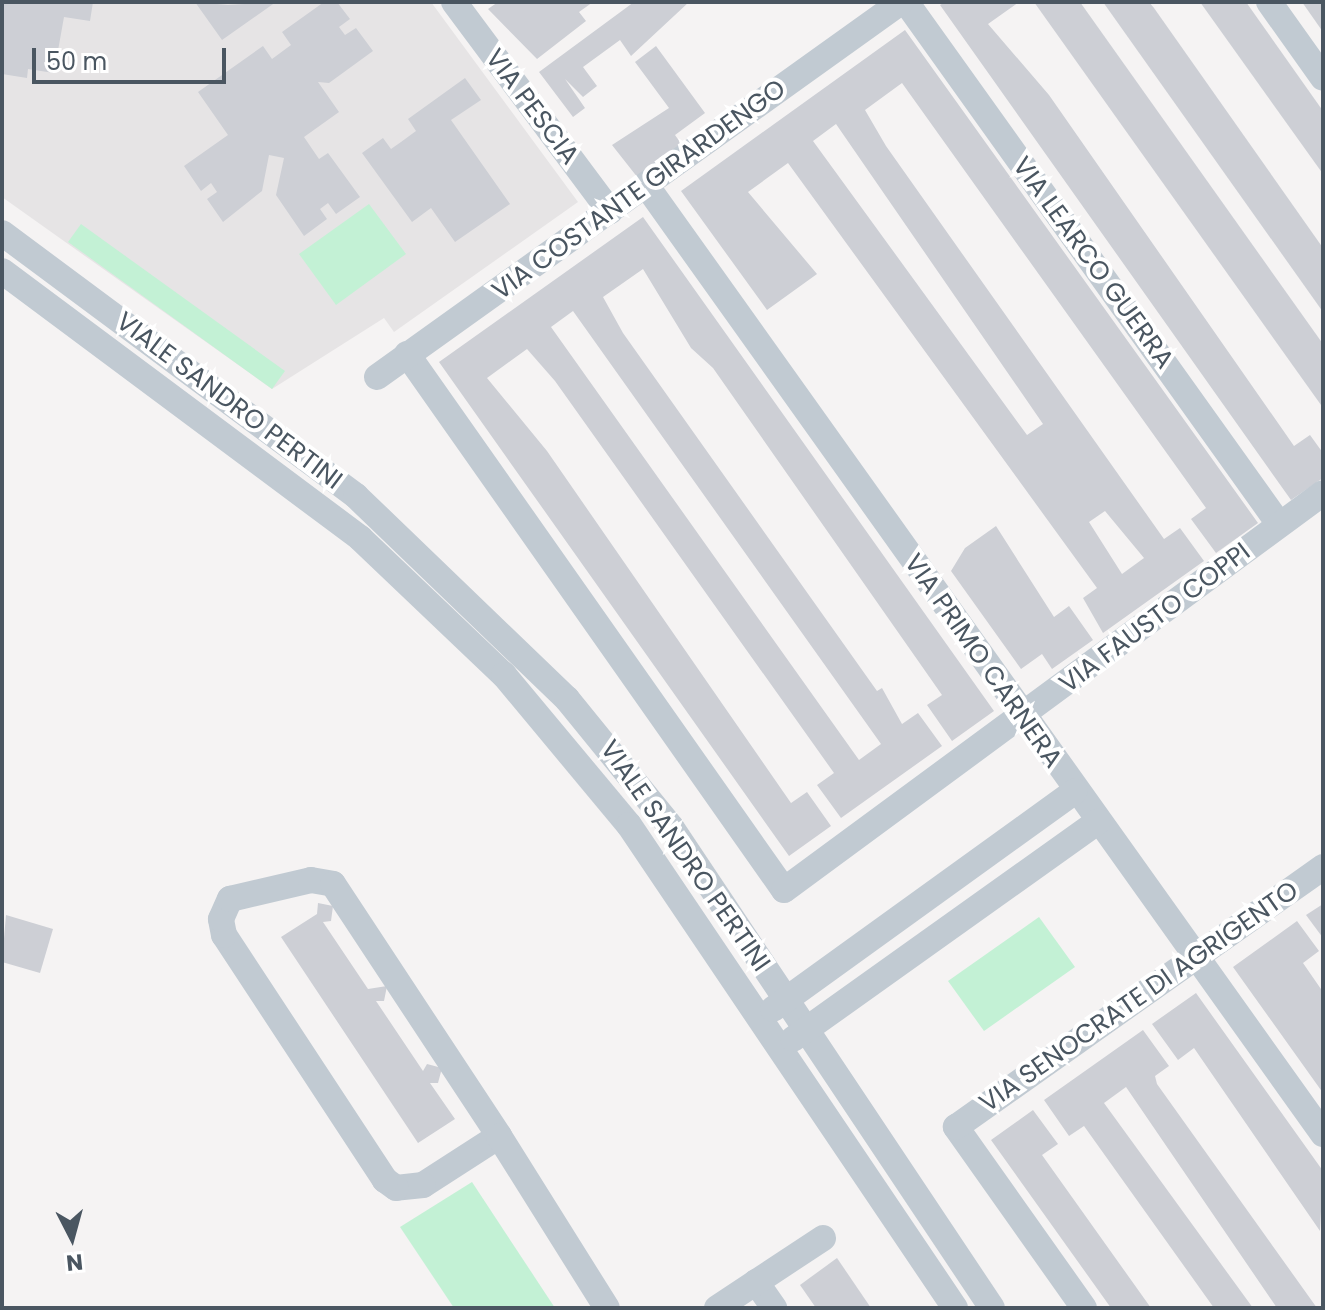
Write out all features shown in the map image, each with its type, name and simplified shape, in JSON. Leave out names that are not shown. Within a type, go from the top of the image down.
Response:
[{"type":"street","name":"VIA PESCIA","points":[[454,2],[610,211]]},
{"type":"street","name":"VIA COSTANTE GIRARDENGO","points":[[377,377],[904,2]]},
{"type":"street","name":"VIA LEARCO GUERRA","points":[[904,2],[1279,524]]},
{"type":"street","points":[[1269,2],[1323,78]]},
{"type":"street","name":"VIA PRIMO CARNERA","points":[[646,185],[1097,822],[1323,1134]]},
{"type":"street","name":"VIALE SANDRO PERTINI","points":[[2,233],[356,496],[494,621],[620,760],[806,1029],[992,1308]]},
{"type":"street","name":"VIALE SANDRO PERTINI","points":[[2,271],[295,487],[435,604],[629,825],[955,1308]]},
{"type":"street","name":"VIA FAUSTO COPPI","points":[[407,354],[784,890],[1023,717],[1323,493]]},
{"type":"street","points":[[759,1018],[1075,791]]},
{"type":"street","points":[[780,1048],[1097,822]]},
{"type":"street","name":"VIA SENOCRATE DI AGRIGENTO","points":[[1084,1308],[956,1127],[1323,867]]},
{"type":"street","points":[[499,1136],[423,1185],[396,1188],[385,1180],[224,935],[221,919],[230,899],[311,880],[333,884],[499,1136],[607,1308]]},
{"type":"street","points":[[717,1308],[823,1238]]},
{"type":"street","points":[[756,1282],[774,1308]]},
{"type":"shaded area","points":[[2,2],[431,2],[578,202],[394,332],[384,318],[272,389],[2,197]]},
{"type":"green space","points":[[369,204],[406,254],[336,305],[299,254]]},
{"type":"green space","points":[[81,224],[285,371],[272,389],[68,242]]},
{"type":"green space","points":[[1039,917],[1075,967],[984,1031],[948,981]]},
{"type":"green space","points":[[472,1182],[555,1308],[454,1308],[400,1227]]},
{"type":"building","points":[[2,2],[93,2],[90,21],[64,17],[54,73],[28,69],[27,78],[2,74]]},
{"type":"building","points":[[195,2],[228,5],[276,2],[222,40]]},
{"type":"building","points":[[324,2],[337,2],[350,19],[339,27],[345,35],[356,28],[373,51],[329,83],[318,82],[339,112],[304,137],[319,159],[328,153],[360,197],[336,214],[328,203],[320,209],[327,219],[304,236],[276,195],[284,158],[269,155],[262,191],[223,222],[207,199],[217,192],[211,183],[201,191],[184,166],[228,135],[198,92],[263,46],[272,59],[291,45],[282,32]]},
{"type":"building","points":[[498,2],[593,2],[579,12],[586,21],[537,59],[488,9]]},
{"type":"building","points":[[634,2],[689,2],[631,56],[620,40],[583,67],[597,86],[583,97],[565,79],[585,108],[573,117],[539,72]]},
{"type":"building","points":[[945,2],[1019,2],[988,24],[1049,95],[1294,446],[1310,435],[1323,453],[1323,478],[1291,500],[940,5]]},
{"type":"building","points":[[1034,2],[1080,2],[1323,344],[1321,405]]},
{"type":"building","points":[[1103,2],[1149,2],[1154,8],[1323,248],[1323,312]]},
{"type":"building","points":[[1200,2],[1246,2],[1323,111],[1323,174]]},
{"type":"building","points":[[1302,2],[1323,2],[1323,32]]},
{"type":"building","points":[[905,30],[1258,523],[1216,553],[1191,519],[1206,508],[902,83],[865,110],[886,146],[1164,539],[1180,528],[1204,561],[1103,633],[1083,598],[1097,588],[788,163],[748,192],[817,274],[767,310],[681,191]],"holes":[[[836,124],[1043,424],[1027,435],[813,141]],[[1105,511],[1144,558],[1122,574],[1089,522]]]},
{"type":"building","points":[[656,46],[705,113],[675,135],[682,145],[638,178],[612,145],[669,108],[635,62]]},
{"type":"building","points":[[465,78],[481,100],[451,120],[510,204],[455,242],[431,208],[412,222],[362,153],[383,138],[391,149],[401,142],[416,131],[408,119]]},
{"type":"building","points":[[643,217],[994,711],[952,741],[927,705],[942,695],[713,368],[691,348],[643,269],[603,297],[623,333],[877,691],[882,688],[902,724],[918,713],[942,746],[841,818],[817,785],[834,773],[555,381],[527,349],[487,378],[547,451],[791,803],[807,792],[831,826],[789,856],[439,362]],"holes":[[[573,311],[881,744],[859,760],[551,327]]]},
{"type":"building","points":[[996,526],[1054,617],[1069,606],[1093,640],[1052,669],[1042,654],[1021,669],[951,571],[965,548]]},
{"type":"building","points":[[318,903],[333,906],[331,921],[323,922],[368,989],[387,986],[384,1001],[376,1001],[423,1071],[427,1064],[442,1068],[438,1083],[430,1083],[455,1119],[418,1143],[281,937],[317,914]]},
{"type":"building","points":[[1323,904],[1323,938],[1306,915]]},
{"type":"building","points":[[6,915],[53,929],[40,973],[2,962]]},
{"type":"building","points":[[1297,921],[1319,951],[1303,963],[1323,992],[1323,1093],[1233,967]]},
{"type":"building","points":[[1196,993],[1323,1171],[1320,1231],[1194,1048],[1178,1060],[1152,1024]]},
{"type":"building","points":[[1143,1030],[1169,1066],[1155,1076],[1157,1084],[1317,1308],[1277,1308],[1126,1087],[1104,1103],[1253,1308],[1214,1308],[1084,1126],[1069,1136],[1044,1100]]},
{"type":"building","points":[[1033,1110],[1058,1144],[1042,1155],[1151,1308],[1111,1308],[991,1140]]},
{"type":"building","points":[[837,1258],[871,1308],[816,1308],[800,1285]]}]
